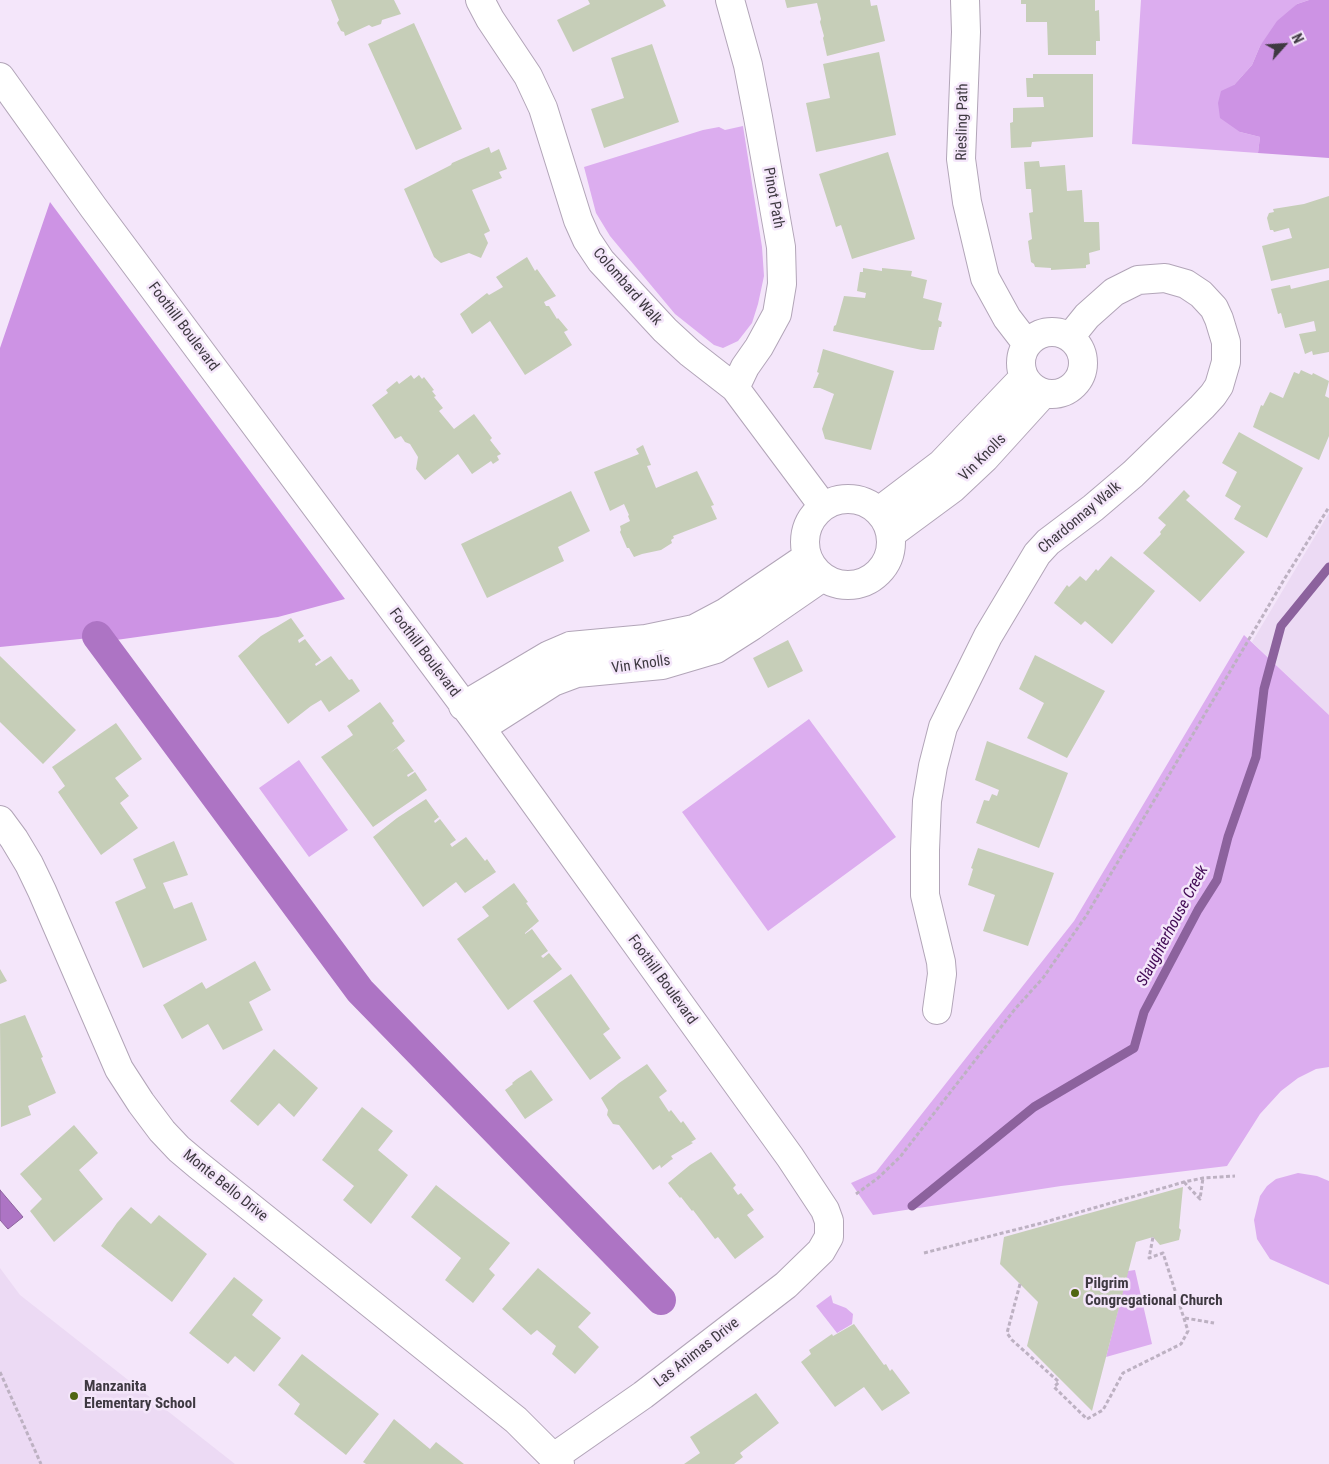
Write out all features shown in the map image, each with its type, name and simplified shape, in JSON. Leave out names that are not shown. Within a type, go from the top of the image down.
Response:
[{"type":"street","name":"Colombard Walk","points":[[480,0],[490,19],[528,76],[539,100],[570,196],[587,240],[601,261],[665,330],[690,353],[735,388],[823,506]]},
{"type":"street","name":"Pinot Path","points":[[730,0],[748,65],[758,117],[781,247],[782,284],[777,314],[759,347],[744,367],[735,388]]},
{"type":"street","name":"Riesling Path","points":[[965,0],[966,32],[961,159],[967,202],[985,278],[1007,318],[1027,344]]},
{"type":"street","name":"Foothill Boulevard","points":[[0,77],[93,207],[481,728],[804,1177],[825,1210],[829,1221],[829,1237]]},
{"type":"street","name":"Chardonnay Walk","points":[[937,1010],[942,986],[942,968],[925,894],[925,850],[927,801],[933,766],[943,727],[988,636],[1037,554],[1048,542],[1094,508],[1133,474],[1208,401],[1219,386],[1226,362],[1226,342],[1220,319],[1214,308],[1201,294],[1186,284],[1165,278],[1138,280],[1114,292],[1087,316],[1070,337]]},
{"type":"street","points":[[1042,333],[1062,333],[1070,337],[1078,345],[1082,355],[1083,366],[1080,376],[1074,385],[1065,391],[1055,394],[1034,385],[1021,360],[1027,344],[1034,337],[1042,333]]},
{"type":"street","name":"Vin Knolls","points":[[885,523],[952,489],[985,458],[1034,385]]},
{"type":"street","points":[[846,498],[869,504],[885,523],[891,549],[886,563],[877,574],[865,582],[850,586],[836,584],[815,567],[804,543],[807,529],[813,516],[823,506],[846,498]]},
{"type":"street","name":"Vin Knolls","points":[[463,706],[549,655],[570,646],[646,639],[694,629],[815,567]]},
{"type":"street","name":"Vin Knolls","points":[[481,728],[553,682],[577,672],[662,665],[716,649],[815,567]]},
{"type":"street","name":"Monte Bello Drive","points":[[0,820],[29,864],[42,891],[119,1069],[162,1131],[198,1165],[516,1420],[557,1461]]},
{"type":"street","name":"Las Animas Drive","points":[[557,1461],[786,1285],[821,1251],[829,1237]]},
{"type":"path","points":[[856,1194],[878,1178],[900,1157],[1042,978],[1086,916],[1285,578],[1329,507]]},
{"type":"path","points":[[924,1253],[1038,1224],[1184,1182],[1203,1178],[1235,1176]]},
{"type":"path","points":[[1184,1182],[1200,1199],[1203,1178]]},
{"type":"path","points":[[1020,1284],[1007,1333],[1012,1340],[1059,1382],[1054,1387],[1087,1419],[1102,1410],[1123,1373],[1181,1344],[1188,1331],[1163,1253],[1149,1258],[1153,1237]]},
{"type":"path","points":[[1184,1318],[1214,1323]]},
{"type":"path","points":[[0,1372],[41,1464]]},
{"type":"shaded area","points":[[1141,0],[1309,0],[1297,4],[1260,46],[1252,65],[1234,85],[1240,132],[1260,137],[1258,153],[1132,144]]},
{"type":"shaded area","points":[[1309,0],[1329,0],[1329,158],[1258,153],[1260,137],[1240,132],[1220,118],[1218,103],[1221,91],[1234,85],[1252,65],[1260,46],[1277,21],[1297,4]]},
{"type":"shaded area","points":[[743,126],[762,247],[764,276],[752,323],[738,341],[723,348],[714,345],[675,314],[610,236],[596,213],[584,167],[703,130],[719,127],[725,130]]},
{"type":"shaded area","points":[[50,202],[345,599],[278,617],[116,640],[90,638],[0,647],[0,348]]},
{"type":"shaded area","points":[[1329,513],[1329,715],[1252,642]]},
{"type":"shaded area","points":[[1244,635],[1329,715],[1329,1067],[1316,1069],[1298,1078],[1281,1091],[1260,1114],[1227,1166],[1061,1186],[873,1215],[851,1183],[876,1172],[1074,921]]},
{"type":"shaded area","points":[[809,719],[896,837],[768,931],[682,812]]},
{"type":"shaded area","points":[[299,760],[348,830],[309,857],[259,788]]},
{"type":"shaded area","points":[[1298,1173],[1317,1176],[1329,1181],[1329,1285],[1270,1259],[1257,1239],[1254,1220],[1260,1196],[1267,1186],[1276,1179]]},
{"type":"shaded area","points":[[0,1190],[23,1217],[8,1229],[0,1220]]},
{"type":"shaded area","name":"Manzanita Elementary School","points":[[0,1268],[20,1295],[235,1464],[0,1464]]},
{"type":"shaded area","points":[[1135,1270],[1152,1344],[1106,1357],[1128,1271]]},
{"type":"shaded area","points":[[831,1295],[833,1303],[846,1308],[853,1314],[852,1324],[837,1333],[816,1306]]},
{"type":"building","points":[[331,0],[394,0],[401,14],[382,20],[381,24],[372,27],[369,25],[345,36],[337,23],[339,20]]},
{"type":"building","points":[[588,0],[663,0],[666,6],[573,52],[557,20],[590,4]]},
{"type":"building","points":[[785,0],[870,0],[871,6],[877,5],[885,41],[827,56],[817,3],[787,8]]},
{"type":"building","points":[[1021,0],[1095,0],[1095,11],[1099,10],[1100,41],[1096,41],[1096,55],[1048,55],[1047,22],[1026,22],[1026,4],[1021,4]]},
{"type":"building","points":[[414,23],[462,129],[416,150],[368,44]]},
{"type":"building","points":[[652,44],[679,122],[604,148],[591,109],[624,98],[611,58]]},
{"type":"building","points":[[879,52],[896,135],[816,152],[806,103],[830,98],[823,64]]},
{"type":"building","points":[[1033,74],[1093,74],[1093,137],[1032,142],[1031,147],[1011,148],[1010,123],[1013,122],[1013,108],[1044,107],[1043,97],[1027,97],[1026,78],[1033,78]]},
{"type":"building","points":[[489,147],[491,153],[499,149],[507,169],[499,172],[502,178],[472,190],[490,231],[484,234],[488,243],[481,258],[469,253],[441,263],[434,257],[404,189],[452,163]]},
{"type":"building","points":[[888,152],[915,239],[852,259],[841,225],[836,227],[819,174]]},
{"type":"building","points":[[1039,161],[1040,167],[1065,165],[1067,191],[1082,190],[1084,222],[1099,222],[1100,250],[1089,253],[1090,264],[1086,265],[1086,268],[1051,270],[1051,268],[1035,267],[1031,262],[1028,241],[1032,239],[1029,213],[1033,212],[1031,189],[1026,189],[1024,162]]},
{"type":"building","points":[[1329,196],[1329,268],[1271,281],[1262,246],[1292,238],[1289,228],[1274,232],[1270,230],[1267,218],[1269,213],[1274,212],[1273,209],[1304,204]]},
{"type":"building","points":[[527,257],[535,271],[537,269],[556,296],[544,302],[568,330],[564,332],[572,345],[525,375],[490,321],[472,334],[460,314],[487,293],[489,295],[503,287],[496,277]]},
{"type":"building","points":[[863,268],[882,271],[882,268],[912,271],[911,276],[927,280],[923,298],[942,303],[938,320],[942,322],[941,327],[939,327],[934,350],[922,350],[833,331],[844,296],[865,298],[866,293],[857,291],[860,272],[863,272]]},
{"type":"building","points":[[1329,280],[1329,352],[1313,355],[1312,351],[1305,354],[1299,334],[1316,331],[1314,321],[1285,328],[1281,313],[1278,314],[1271,289],[1290,285],[1291,289]]},
{"type":"building","points":[[823,349],[894,371],[871,450],[825,439],[822,429],[834,394],[820,388],[813,388],[819,373],[817,372]]},
{"type":"building","points":[[1301,370],[1312,375],[1313,373],[1329,381],[1325,396],[1329,398],[1329,436],[1319,460],[1253,427],[1261,405],[1263,406],[1270,392],[1283,398],[1294,372],[1299,374]]},
{"type":"building","points":[[411,375],[414,379],[419,375],[422,379],[424,377],[434,390],[432,391],[436,396],[434,397],[443,408],[439,411],[454,429],[474,414],[501,454],[497,456],[499,460],[493,464],[491,461],[472,474],[458,454],[425,480],[416,469],[418,457],[410,444],[405,442],[401,436],[395,439],[372,405],[388,393],[386,390],[397,381],[399,384]]},
{"type":"building","points":[[1239,432],[1303,468],[1267,538],[1234,519],[1241,506],[1225,496],[1237,472],[1222,463]]},
{"type":"building","points":[[643,445],[651,465],[647,466],[656,488],[697,471],[714,505],[711,506],[717,519],[673,536],[672,543],[661,550],[634,557],[629,548],[627,548],[620,532],[620,526],[630,521],[624,504],[610,511],[594,472],[639,454],[636,449]]},
{"type":"building","points":[[1184,490],[1190,496],[1186,500],[1245,552],[1200,602],[1143,553],[1161,534],[1160,532],[1166,525],[1158,518]]},
{"type":"building","points":[[571,491],[590,531],[558,547],[564,561],[487,598],[461,544]]},
{"type":"building","points":[[1111,556],[1155,591],[1112,644],[1085,621],[1081,625],[1054,603],[1067,585],[1069,587],[1080,576],[1086,581]]},
{"type":"building","points":[[291,618],[304,636],[298,640],[299,643],[305,639],[321,660],[315,664],[316,666],[331,656],[360,691],[329,712],[321,700],[288,724],[238,656],[261,636]]},
{"type":"building","points":[[788,640],[803,671],[768,688],[753,658]]},
{"type":"building","points":[[1035,655],[1105,691],[1067,758],[1027,738],[1044,703],[1019,689]]},
{"type":"building","points":[[0,656],[76,730],[43,764],[0,722]]},
{"type":"building","points":[[380,702],[394,721],[392,723],[405,741],[390,753],[397,748],[414,771],[407,775],[408,777],[415,772],[427,790],[373,827],[321,757],[353,735],[347,726]]},
{"type":"building","points":[[116,723],[142,759],[115,778],[129,796],[120,803],[138,828],[101,855],[58,792],[65,786],[52,767]]},
{"type":"building","points":[[987,741],[1068,773],[1039,848],[976,823],[984,800],[989,801],[992,794],[997,796],[999,790],[975,780]]},
{"type":"building","points":[[426,799],[439,817],[434,821],[435,823],[440,819],[456,840],[450,844],[452,847],[466,837],[485,861],[487,859],[496,872],[465,893],[456,882],[423,907],[373,837]]},
{"type":"building","points":[[174,841],[188,875],[163,883],[174,909],[192,902],[207,940],[143,968],[115,902],[146,888],[133,859]]},
{"type":"building","points":[[978,848],[1054,873],[1028,946],[983,931],[995,895],[968,885],[973,869],[971,868]]},
{"type":"building","points":[[514,883],[539,921],[525,934],[532,929],[548,951],[541,956],[543,958],[549,953],[562,969],[508,1010],[457,939],[489,916],[482,907]]},
{"type":"building","points":[[255,961],[271,990],[249,1002],[263,1030],[223,1050],[208,1024],[182,1039],[163,1005],[202,982],[206,989]]},
{"type":"building","points":[[0,969],[7,981],[0,984]]},
{"type":"building","points":[[571,974],[610,1029],[603,1034],[621,1058],[590,1080],[533,1001]]},
{"type":"building","points":[[25,1015],[56,1093],[28,1106],[31,1115],[1,1127],[0,1024]]},
{"type":"building","points":[[274,1049],[318,1088],[294,1117],[279,1103],[258,1126],[230,1101]]},
{"type":"building","points":[[647,1064],[667,1091],[659,1097],[669,1112],[671,1110],[681,1123],[683,1121],[696,1139],[691,1142],[693,1143],[671,1156],[673,1159],[661,1168],[660,1165],[653,1170],[619,1125],[613,1124],[607,1115],[608,1110],[601,1098]]},
{"type":"building","points":[[531,1070],[553,1100],[525,1119],[505,1090]]},
{"type":"building","points":[[362,1107],[393,1131],[378,1150],[408,1175],[371,1224],[343,1200],[354,1186],[322,1160]]},
{"type":"building","points":[[74,1125],[98,1153],[79,1170],[103,1199],[54,1242],[30,1211],[42,1199],[20,1174]]},
{"type":"building","points":[[711,1152],[736,1185],[733,1188],[738,1195],[741,1193],[754,1210],[747,1215],[764,1237],[735,1259],[718,1237],[715,1239],[693,1210],[668,1183],[690,1165]]},
{"type":"building","points":[[436,1185],[510,1243],[489,1269],[495,1275],[473,1303],[445,1280],[461,1258],[411,1217]]},
{"type":"building","name":"Pilgrim Congregational Church","points":[[1183,1187],[1179,1240],[1160,1245],[1153,1237],[1136,1242],[1092,1411],[1027,1346],[1038,1302],[1000,1264],[1004,1237]]},
{"type":"building","points":[[131,1207],[151,1224],[159,1215],[207,1254],[172,1302],[101,1246]]},
{"type":"building","points":[[538,1268],[591,1313],[578,1327],[599,1347],[575,1374],[552,1354],[556,1346],[537,1330],[531,1335],[502,1309]]},
{"type":"building","points":[[234,1277],[263,1300],[252,1315],[281,1338],[254,1372],[235,1356],[228,1364],[189,1333]]},
{"type":"building","points":[[854,1324],[884,1365],[886,1364],[890,1371],[892,1369],[910,1393],[882,1411],[864,1387],[835,1407],[801,1362],[811,1354],[809,1350],[832,1334],[833,1336]]},
{"type":"building","points":[[302,1354],[379,1414],[346,1455],[294,1414],[300,1404],[278,1385]]},
{"type":"building","points":[[756,1393],[779,1423],[740,1453],[743,1457],[734,1464],[684,1464],[700,1453],[690,1437]]},
{"type":"building","points":[[394,1419],[430,1449],[436,1442],[464,1464],[366,1464],[363,1462]]},
{"type":"waterway","name":"Slaughterhouse Creek","points":[[912,1206],[1034,1107],[1134,1048],[1144,1012],[1198,910],[1217,880],[1228,837],[1256,757],[1264,689],[1281,626],[1329,567]]},
{"type":"waterway","points":[[97,636],[360,991],[661,1300]]},
{"type":"place","name":"Pilgrim Congregational Church","points":[[1075,1293]]},
{"type":"place","name":"Manzanita Elementary School","points":[[74,1396]]}]
